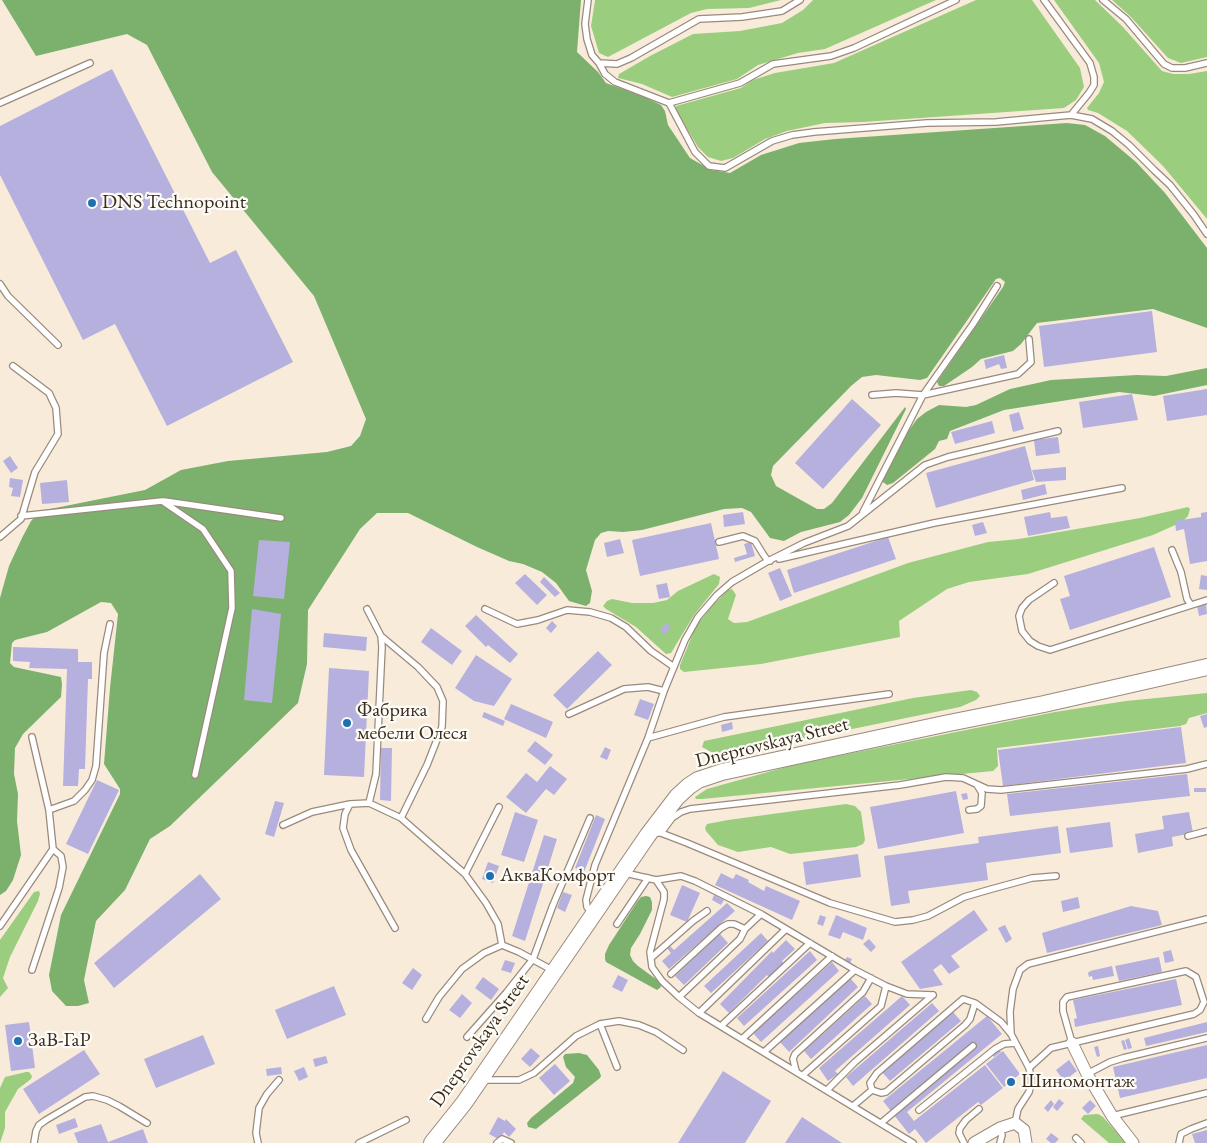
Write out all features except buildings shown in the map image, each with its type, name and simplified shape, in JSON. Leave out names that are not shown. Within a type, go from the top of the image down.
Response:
[{"type":"main road","name":"Dneprovskaya Street","points":[[432,1143],[453,1118],[480,1080],[622,872],[654,834],[677,797],[698,780],[722,772],[1044,704],[1207,667]]},
{"type":"street","points":[[1072,1042],[1086,1074],[1112,1116],[1133,1143]]},
{"type":"street","points":[[974,1143],[1000,1128],[1015,1123],[1024,1130],[1026,1143]]},
{"type":"lane","points":[[588,0],[585,24],[587,39],[592,55],[599,63],[604,74],[615,82],[669,103],[740,83],[773,64],[830,56],[854,48],[956,0]]},
{"type":"lane","points":[[599,63],[617,64],[632,58],[699,19],[742,17],[782,11],[800,0]]},
{"type":"lane","points":[[1044,0],[1090,63],[1094,77],[1094,85],[1071,114]]},
{"type":"lane","points":[[1104,0],[1126,20],[1164,64],[1172,68],[1185,68],[1207,63]]},
{"type":"lane","points":[[0,102],[90,63]]},
{"type":"lane","points":[[669,103],[695,152],[709,166],[725,168],[772,141],[792,135],[853,128],[927,123],[996,122],[1071,114],[1092,120],[1129,145],[1170,185],[1194,214],[1207,234]]},
{"type":"lane","points":[[0,284],[8,296],[58,345]]},
{"type":"lane","points":[[862,514],[923,395],[997,286]]},
{"type":"lane","points":[[872,395],[896,393],[923,395],[1018,374],[1031,362],[1030,339]]},
{"type":"lane","points":[[0,537],[21,519],[35,472],[58,434],[59,426],[56,408],[49,393],[12,366]]},
{"type":"lane","points":[[593,915],[587,907],[586,900],[591,876],[648,738],[664,691],[685,640],[698,617],[717,595],[732,582],[768,561],[804,543],[848,526],[924,465],[1058,431]]},
{"type":"lane","points":[[768,561],[934,523],[1122,488]]},
{"type":"lane","points":[[21,516],[162,501],[281,518]]},
{"type":"lane","points":[[162,501],[203,529],[231,571],[232,608],[195,774]]},
{"type":"lane","points":[[719,542],[743,536],[756,541],[768,561]]},
{"type":"lane","points":[[1172,550],[1181,572],[1187,599],[1191,604]]},
{"type":"lane","points":[[1054,583],[1029,600],[1022,608],[1019,616],[1022,631],[1030,641],[1050,650],[1207,600]]},
{"type":"lane","points":[[367,609],[381,636],[418,667],[437,687],[443,701],[442,727],[427,765],[401,818]]},
{"type":"lane","points":[[486,609],[517,624],[538,620],[568,610],[590,612],[611,618],[626,627],[651,651],[674,668]]},
{"type":"lane","points":[[49,810],[74,801],[92,780],[96,766],[104,653],[110,624]]},
{"type":"lane","points":[[369,803],[376,774],[381,685],[381,636]]},
{"type":"lane","points":[[569,714],[624,689],[648,687],[664,691]]},
{"type":"lane","points":[[648,738],[724,717],[889,694]]},
{"type":"lane","points":[[0,926],[53,849],[49,810],[32,737]]},
{"type":"lane","points":[[1056,876],[1032,878],[964,897],[928,916],[895,922],[830,903],[654,834],[672,818],[690,809],[946,777],[963,778],[987,789],[1001,790],[1187,769],[1207,764]]},
{"type":"lane","points":[[969,810],[977,809],[980,806],[982,793],[976,783]]},
{"type":"lane","points":[[283,825],[312,812],[350,804],[369,803],[401,818],[465,874],[486,903],[498,924],[502,945]]},
{"type":"lane","points":[[350,804],[344,814],[343,828],[351,850],[395,928]]},
{"type":"lane","points":[[465,874],[499,807]]},
{"type":"lane","points":[[466,1037],[533,960],[553,905],[590,818]]},
{"type":"lane","points":[[1188,836],[1207,831]]},
{"type":"lane","points":[[32,970],[63,867],[61,856],[53,849]]},
{"type":"lane","points":[[622,872],[656,880],[685,877],[761,914],[854,970],[886,986],[907,994],[933,995],[854,1062],[827,1090]]},
{"type":"lane","points":[[617,924],[648,878]]},
{"type":"lane","points":[[656,880],[664,892],[664,899],[650,946],[652,967],[662,980],[699,1013],[913,1143]]},
{"type":"lane","points":[[651,958],[693,920],[707,911]]},
{"type":"lane","points":[[679,997],[740,940],[744,933],[744,928],[761,914]]},
{"type":"lane","points":[[1011,1034],[1010,1012],[1015,981],[1020,970],[1028,964],[1207,919]]},
{"type":"lane","points":[[671,974],[721,928],[728,924],[734,924],[744,928]]},
{"type":"lane","points":[[699,1013],[786,929]]},
{"type":"lane","points":[[721,1026],[810,943]]},
{"type":"lane","points":[[426,1019],[439,997],[457,975],[484,953],[502,945],[554,971]]},
{"type":"lane","points":[[742,1039],[832,956]]},
{"type":"lane","points":[[764,1052],[854,970]]},
{"type":"lane","points":[[1029,1068],[1050,1048],[1194,1014],[1200,1010],[1204,1002],[1196,977],[1186,971],[1067,997],[1063,1002],[1072,1042]]},
{"type":"lane","points":[[796,1072],[793,1059],[795,1054],[863,992],[871,978]]},
{"type":"lane","points":[[803,1075],[881,1006],[886,986]]},
{"type":"lane","points":[[872,1090],[870,1083],[877,1073],[963,999],[975,1003],[1001,1022],[1011,1034],[1029,1068],[1032,1081],[1029,1092],[1018,1109],[1015,1123]]},
{"type":"lane","points":[[872,1090],[881,1093],[886,1092],[970,1019],[975,1003]]},
{"type":"lane","points":[[480,1080],[518,1080],[534,1073],[576,1036],[600,1024],[619,1021],[638,1025],[656,1032],[683,1050]]},
{"type":"lane","points":[[600,1024],[617,1067]]},
{"type":"lane","points":[[1086,1074],[1123,1058],[1207,1038]]},
{"type":"lane","points":[[919,1110],[999,1046],[1015,1043]]},
{"type":"lane","points":[[881,1123],[973,1046]]},
{"type":"lane","points":[[258,1143],[256,1133],[259,1108],[278,1080]]},
{"type":"lane","points":[[853,1106],[872,1090]]},
{"type":"lane","points":[[1112,1116],[1207,1093]]},
{"type":"lane","points":[[34,1143],[36,1131],[46,1120],[93,1096],[119,1106],[147,1123]]},
{"type":"lane","points":[[964,1143],[959,1133],[960,1128],[979,1109]]},
{"type":"lane","points":[[359,1143],[406,1120]]},
{"type":"lane","points":[[1180,1143],[1181,1134],[1207,1123]]},
{"type":"lane","points":[[1000,1128],[1002,1135],[1000,1143]]},
{"type":"lane","points":[[1076,1138],[1082,1143]]},
{"type":"lane","points":[[497,1143],[502,1139],[511,1143]]},
{"type":"green space","points":[[2,0],[581,0],[577,52],[598,72],[606,83],[661,105],[665,111],[668,125],[690,158],[711,170],[730,173],[761,155],[799,143],[1067,123],[1085,125],[1105,136],[1136,162],[1165,193],[1207,248],[1207,328],[1153,309],[1037,323],[1021,344],[1013,351],[981,359],[944,386],[939,386],[937,382],[1003,287],[1005,282],[1000,278],[996,279],[927,378],[920,380],[876,375],[862,377],[773,466],[771,475],[776,486],[817,509],[824,509],[832,503],[905,407],[906,409],[862,498],[849,515],[840,522],[801,532],[784,541],[770,538],[751,512],[742,508],[724,509],[642,530],[601,533],[595,540],[586,570],[592,591],[590,603],[586,606],[569,601],[556,583],[542,572],[523,564],[509,561],[477,547],[408,513],[377,513],[360,529],[308,610],[307,664],[298,703],[170,826],[150,839],[125,890],[96,921],[84,980],[89,1003],[78,1006],[66,1006],[52,991],[49,975],[61,915],[120,794],[120,789],[104,764],[118,614],[111,603],[101,602],[47,632],[15,640],[12,643],[10,663],[14,667],[61,677],[62,684],[61,697],[23,734],[15,748],[14,774],[18,794],[17,821],[21,855],[13,880],[6,891],[0,895],[0,598],[9,566],[22,538],[31,521],[40,511],[145,490],[181,470],[228,461],[327,452],[351,446],[360,436],[366,419],[314,296],[212,172],[147,45],[127,34],[36,56]]},
{"type":"green space","points":[[595,0],[781,0],[749,8],[707,9],[691,13],[608,57],[599,53],[591,26]]},
{"type":"green space","points":[[813,0],[936,0],[825,49],[798,53],[758,65],[737,79],[672,97],[642,84],[618,78],[619,74],[693,34],[740,31],[782,23],[803,10]]},
{"type":"green space","points":[[976,0],[1032,0],[1080,68],[1084,87],[1076,100],[1064,108],[825,123],[787,131],[765,139],[733,158],[721,161],[708,157],[698,147],[675,109],[676,106],[741,88],[753,80],[775,73],[834,63]]},
{"type":"green space","points":[[1054,0],[1095,0],[1122,26],[1162,71],[1173,74],[1189,74],[1207,71],[1207,219],[1163,166],[1127,131],[1098,113],[1088,110],[1087,108],[1099,93],[1104,82],[1099,63]]},
{"type":"green space","points":[[1112,0],[1207,0],[1207,57],[1181,63],[1168,58],[1130,16]]},
{"type":"green space","points":[[1207,368],[1207,385],[1154,396],[1119,392],[1004,410],[950,431],[947,439],[939,441],[935,449],[893,483],[887,485],[883,482],[883,475],[917,419],[939,405],[966,407],[976,405],[1010,389],[1051,380],[1137,375],[1166,376]]},
{"type":"green space","points":[[1188,507],[1190,509],[1188,516],[1182,522],[1153,535],[1028,574],[969,582],[947,589],[899,621],[900,637],[761,664],[684,672],[680,669],[696,626],[728,590],[732,589],[736,595],[728,619],[734,623],[747,622],[908,563],[988,542],[1019,539],[1140,518]]},
{"type":"green space","points":[[714,574],[720,577],[719,584],[694,615],[671,653],[666,654],[636,627],[603,606],[612,599],[632,603],[653,603],[667,600],[678,591]]},
{"type":"green space","points":[[971,690],[977,692],[980,696],[976,700],[960,707],[749,750],[713,753],[702,747],[704,741],[913,698]]},
{"type":"green space","points":[[1207,693],[1207,713],[1189,718],[1186,724],[997,748],[998,766],[993,771],[702,799],[696,799],[695,797],[707,789],[793,765],[1055,712],[1126,701]]},
{"type":"green space","points":[[846,804],[855,806],[861,812],[865,840],[863,844],[856,847],[790,854],[771,847],[738,852],[718,845],[705,828],[707,824],[728,820]]},
{"type":"green space","points":[[39,891],[38,901],[10,957],[3,978],[8,988],[0,997],[0,940],[34,892]]},
{"type":"green space","points":[[641,897],[650,897],[652,910],[631,948],[630,955],[638,966],[660,982],[661,987],[657,990],[606,962],[605,959],[609,945],[637,902]]},
{"type":"green space","points":[[579,1053],[587,1055],[599,1070],[600,1078],[536,1129],[528,1127],[527,1123],[531,1118],[573,1083],[575,1077],[566,1067],[563,1057],[565,1054]]},
{"type":"green space","points":[[29,1072],[32,1076],[31,1079],[18,1089],[5,1112],[5,1128],[0,1143],[0,1088],[5,1077]]},
{"type":"green space","points":[[1098,1114],[1103,1117],[1126,1143],[1109,1143],[1081,1119],[1084,1115]]},
{"type":"place","name":"DNS Technopoint","points":[[92,203]]},
{"type":"place","name":"Фабрика мебели Олеся","points":[[347,723]]},
{"type":"place","name":"АкваКомфорт","points":[[490,876]]},
{"type":"place","name":"ЗаВ-ГаР","points":[[18,1041]]},
{"type":"place","name":"Шиномонтаж","points":[[1011,1082]]}]
